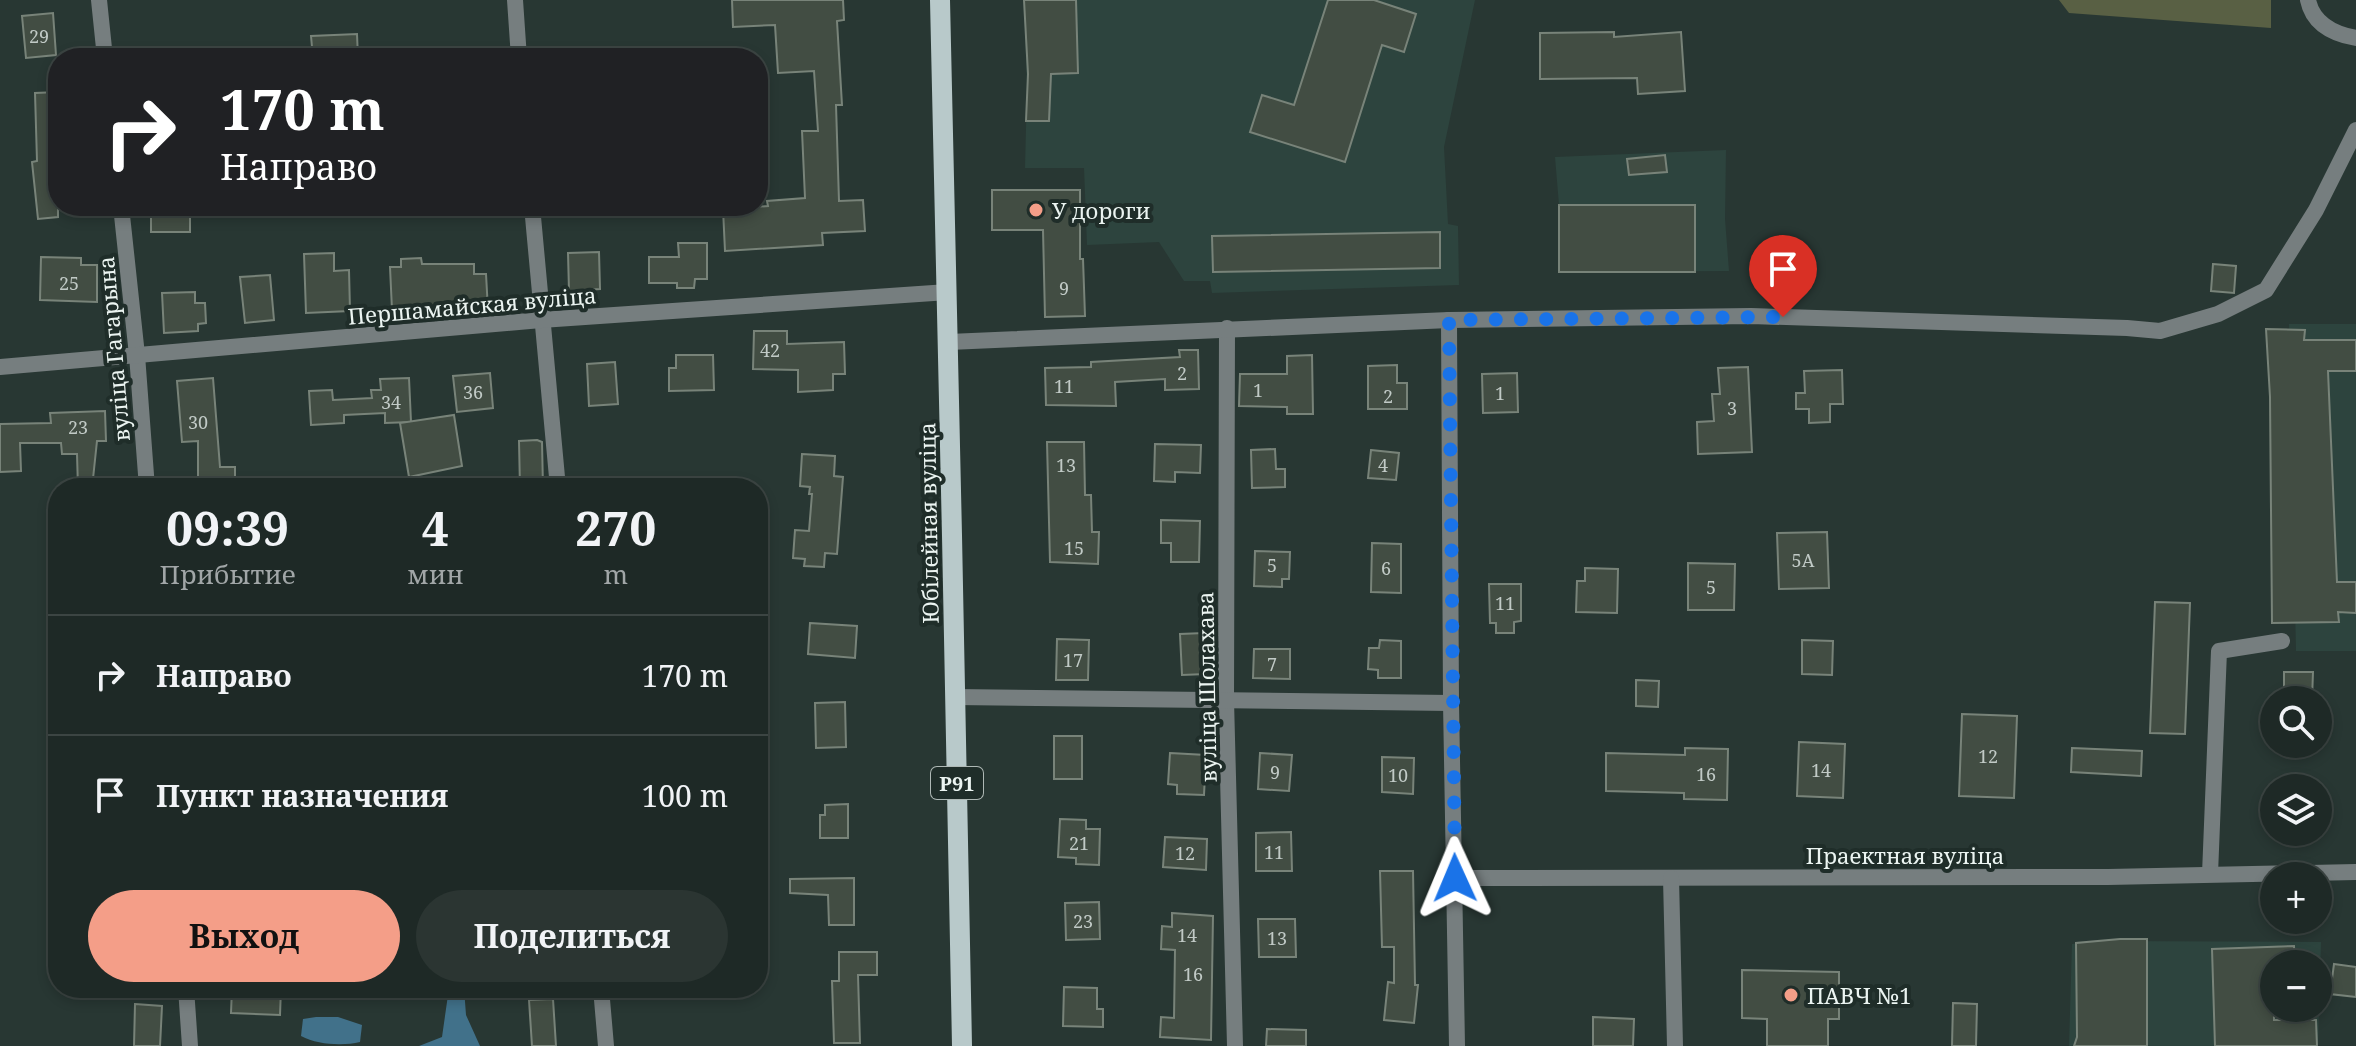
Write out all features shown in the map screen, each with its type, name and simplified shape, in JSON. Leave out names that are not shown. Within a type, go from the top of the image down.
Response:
[{"type":"main road","name":"Юбілейная вуліца","points":[[940,0],[962,1046]]},
{"type":"street","points":[[99,0],[104,48]]},
{"type":"street","points":[[515,0],[518,48]]},
{"type":"street","points":[[2308,0],[2311,12],[2334,34],[2356,38]]},
{"type":"street","points":[[949,342],[1449,320],[1751,316],[2160,331],[2218,314],[2266,290],[2316,210],[2356,130]]},
{"type":"street","name":"вуліца Гагарына","points":[[122,216],[146,478]]},
{"type":"street","points":[[533,216],[557,478]]},
{"type":"street","name":"Першамайская вуліца","points":[[0,367],[541,320],[948,292]]},
{"type":"street","points":[[1449,320],[1457,1046]]},
{"type":"street","name":"вуліца Шолахава","points":[[1227,328],[1226,700],[1235,1046]]},
{"type":"street","points":[[2210,874],[2219,651],[2282,641]]},
{"type":"street","points":[[955,697],[1451,703]]},
{"type":"street","name":"Праектная вуліца","points":[[1455,878],[2108,877],[2356,872]]},
{"type":"street","points":[[1671,878],[1675,1046]]},
{"type":"street","points":[[187,998],[190,1046]]},
{"type":"street","points":[[602,998],[606,1046]]},
{"type":"shaded area","points":[[1024,0],[1475,0],[1444,147],[1448,224],[1458,226],[1459,285],[1212,293],[1210,281],[1184,281],[1159,242],[1087,245],[1084,168],[1025,168],[1027,88]]},
{"type":"shaded area","points":[[2059,0],[2271,0],[2271,28],[2069,13]]},
{"type":"shaded area","points":[[1726,150],[1725,219],[1729,271],[1559,272],[1555,157]]},
{"type":"shaded area","points":[[2289,324],[2356,324],[2356,651],[2296,651]]},
{"type":"shaded area","points":[[2098,941],[2321,942],[2321,950],[2260,950],[2260,1022],[2319,1022],[2318,1046],[2069,1046],[2072,944]]},
{"type":"water","points":[[448,998],[465,998],[466,1015],[480,1046],[419,1046],[442,1037]]},
{"type":"water","points":[[338,1017],[362,1025],[360,1042],[330,1044],[301,1036],[303,1019]]},
{"type":"building","points":[[732,0],[843,0],[844,20],[837,21],[842,105],[836,105],[839,201],[863,200],[865,231],[822,233],[823,245],[725,251],[723,216],[768,216],[768,201],[805,198],[802,131],[818,131],[814,71],[778,73],[775,25],[733,27]]},
{"type":"building","points":[[1024,0],[1076,0],[1078,73],[1051,74],[1049,121],[1026,121],[1028,74]]},
{"type":"building","points":[[1328,0],[1374,0],[1416,14],[1404,52],[1382,45],[1345,162],[1250,132],[1262,95],[1294,105]]},
{"type":"building","points":[[53,13],[56,48],[48,48],[48,56],[26,58],[22,16]]},
{"type":"building","points":[[1614,32],[1614,37],[1681,32],[1685,91],[1638,94],[1637,78],[1540,79],[1540,33]]},
{"type":"building","points":[[357,34],[358,48],[312,48],[311,36]]},
{"type":"building","points":[[48,92],[48,216],[58,217],[38,219],[32,162],[37,161],[35,93]]},
{"type":"building","points":[[1665,155],[1667,172],[1629,175],[1627,159]]},
{"type":"building","points":[[992,190],[1080,190],[1080,259],[1083,259],[1085,316],[1045,317],[1043,230],[992,230]]},
{"type":"building","points":[[1559,205],[1695,205],[1695,272],[1559,272]]},
{"type":"building","points":[[151,216],[190,216],[190,232],[151,232]]},
{"type":"building","points":[[1440,232],[1440,268],[1213,272],[1212,236]]},
{"type":"building","points":[[678,243],[707,243],[707,279],[695,279],[694,288],[677,288],[677,283],[649,283],[649,257],[679,257]]},
{"type":"building","points":[[599,252],[600,289],[569,291],[568,253]]},
{"type":"building","points":[[334,253],[334,271],[349,270],[350,311],[306,313],[304,254]]},
{"type":"building","points":[[41,257],[81,258],[81,265],[97,265],[97,302],[40,300]]},
{"type":"building","points":[[421,258],[422,264],[474,264],[474,274],[486,274],[488,310],[405,316],[405,309],[392,310],[390,267],[401,267],[401,259]]},
{"type":"building","points":[[2213,264],[2236,266],[2234,293],[2211,291]]},
{"type":"building","points":[[270,275],[274,320],[245,323],[240,277]]},
{"type":"building","points":[[195,292],[195,303],[205,303],[206,323],[198,324],[198,331],[164,333],[162,293]]},
{"type":"building","points":[[2266,329],[2305,330],[2304,340],[2356,340],[2356,371],[2328,371],[2337,582],[2356,582],[2356,613],[2338,612],[2339,622],[2272,623],[2270,397]]},
{"type":"building","points":[[754,331],[787,331],[787,344],[844,342],[845,374],[833,374],[833,390],[798,392],[798,370],[753,369]]},
{"type":"building","points":[[1179,350],[1198,350],[1199,389],[1165,390],[1165,379],[1115,382],[1116,406],[1046,405],[1045,368],[1091,367],[1091,362],[1180,357]]},
{"type":"building","points":[[676,355],[713,355],[714,390],[669,391],[669,368],[676,368]]},
{"type":"building","points":[[1312,355],[1313,414],[1287,414],[1287,407],[1239,406],[1240,374],[1287,374],[1287,356]]},
{"type":"building","points":[[615,362],[618,404],[589,406],[587,364]]},
{"type":"building","points":[[1397,365],[1397,383],[1407,383],[1407,409],[1368,409],[1368,366]]},
{"type":"building","points":[[1748,367],[1752,452],[1698,454],[1697,422],[1714,421],[1712,394],[1720,394],[1718,368]]},
{"type":"building","points":[[1842,370],[1843,404],[1830,404],[1830,422],[1809,423],[1809,409],[1796,409],[1796,393],[1805,393],[1804,371]]},
{"type":"building","points":[[490,373],[493,408],[457,412],[453,376]]},
{"type":"building","points":[[1517,373],[1518,412],[1483,413],[1482,374]]},
{"type":"building","points":[[213,378],[220,467],[235,467],[235,478],[198,478],[198,441],[182,442],[177,381]]},
{"type":"building","points":[[409,378],[411,422],[385,423],[385,413],[344,415],[344,423],[311,425],[309,391],[332,390],[333,400],[372,398],[371,390],[381,390],[380,379]]},
{"type":"building","points":[[105,411],[106,441],[97,441],[93,478],[78,478],[77,454],[62,454],[61,443],[20,443],[21,471],[0,472],[0,424],[51,423],[50,413]]},
{"type":"building","points":[[454,415],[462,466],[409,477],[400,423]]},
{"type":"building","points":[[519,441],[542,442],[543,478],[520,478]]},
{"type":"building","points":[[1047,442],[1084,442],[1085,495],[1091,495],[1092,532],[1099,532],[1098,564],[1050,562]]},
{"type":"building","points":[[1155,444],[1201,445],[1200,473],[1175,472],[1175,482],[1154,481]]},
{"type":"building","points":[[1275,449],[1276,469],[1285,469],[1285,487],[1252,488],[1251,450]]},
{"type":"building","points":[[1371,450],[1399,453],[1396,480],[1368,478]]},
{"type":"building","points":[[802,454],[835,456],[834,476],[843,477],[837,554],[825,553],[824,567],[804,566],[805,559],[793,558],[795,530],[809,531],[812,494],[809,494],[810,487],[800,486]]},
{"type":"building","points":[[1161,520],[1200,521],[1199,562],[1171,562],[1171,543],[1161,543]]},
{"type":"building","points":[[1827,532],[1829,588],[1779,589],[1777,533]]},
{"type":"building","points":[[1372,543],[1401,544],[1401,593],[1371,592]]},
{"type":"building","points":[[1255,551],[1290,552],[1289,579],[1282,579],[1282,587],[1254,586]]},
{"type":"building","points":[[1688,563],[1735,564],[1734,610],[1688,610]]},
{"type":"building","points":[[1585,568],[1618,569],[1617,613],[1576,612],[1577,581],[1585,581]]},
{"type":"building","points":[[1489,584],[1521,584],[1521,621],[1514,622],[1514,633],[1496,633],[1496,623],[1490,623]]},
{"type":"building","points":[[2155,602],[2190,603],[2185,734],[2150,733]]},
{"type":"building","points":[[810,623],[857,626],[855,658],[808,654]]},
{"type":"building","points":[[1204,633],[1206,674],[1182,675],[1180,634]]},
{"type":"building","points":[[1057,639],[1089,640],[1088,680],[1056,680]]},
{"type":"building","points":[[1380,640],[1401,641],[1401,678],[1378,678],[1378,670],[1368,669],[1369,648],[1379,648]]},
{"type":"building","points":[[1802,640],[1833,641],[1832,675],[1802,674]]},
{"type":"building","points":[[1254,649],[1290,649],[1290,679],[1253,678]]},
{"type":"building","points":[[2284,672],[2313,672],[2312,686],[2284,686]]},
{"type":"building","points":[[1636,680],[1659,681],[1658,707],[1636,706]]},
{"type":"building","points":[[845,702],[846,747],[816,748],[815,703]]},
{"type":"building","points":[[1962,714],[2017,716],[2014,798],[1959,796]]},
{"type":"building","points":[[1054,736],[1082,736],[1082,779],[1054,779]]},
{"type":"building","points":[[1799,742],[1845,744],[1843,798],[1797,796]]},
{"type":"building","points":[[1685,748],[1728,749],[1727,800],[1684,799],[1684,793],[1606,791],[1606,753],[1685,755]]},
{"type":"building","points":[[2072,748],[2142,751],[2141,776],[2071,772]]},
{"type":"building","points":[[1170,753],[1206,755],[1204,795],[1177,794],[1177,785],[1168,784]]},
{"type":"building","points":[[1260,753],[1292,755],[1289,791],[1258,789]]},
{"type":"building","points":[[1382,757],[1414,758],[1413,794],[1382,792]]},
{"type":"building","points":[[848,804],[848,838],[820,838],[820,815],[825,815],[825,805]]},
{"type":"building","points":[[1060,819],[1086,820],[1086,829],[1100,829],[1099,865],[1076,864],[1076,858],[1058,857]]},
{"type":"building","points":[[1291,832],[1292,871],[1256,871],[1256,833]]},
{"type":"building","points":[[1165,837],[1207,839],[1206,870],[1163,867]]},
{"type":"building","points":[[1380,871],[1413,871],[1415,985],[1418,985],[1414,1023],[1384,1020],[1388,982],[1394,983],[1394,947],[1382,947]]},
{"type":"building","points":[[854,878],[854,925],[829,925],[828,895],[790,893],[790,879]]},
{"type":"building","points":[[1099,902],[1100,939],[1066,940],[1065,903]]},
{"type":"building","points":[[1172,913],[1213,916],[1211,1040],[1160,1037],[1161,1017],[1174,1018],[1175,950],[1161,949],[1162,926],[1172,927]]},
{"type":"building","points":[[1258,919],[1295,919],[1296,957],[1259,957]]},
{"type":"building","points":[[2147,939],[2147,1046],[2074,1046],[2077,1037],[2076,943]]},
{"type":"building","points":[[2294,946],[2294,950],[2260,950],[2260,1022],[2316,1022],[2317,1046],[2215,1046],[2212,949]]},
{"type":"building","points":[[839,952],[877,952],[877,975],[858,975],[860,1043],[834,1043],[832,981],[839,981]]},
{"type":"building","points":[[2334,964],[2356,967],[2356,997],[2332,994]]},
{"type":"building","name":"ПАВЧ №1","points":[[1742,970],[1839,972],[1839,1019],[1828,1019],[1828,1046],[1767,1046],[1767,1019],[1742,1018]]},
{"type":"building","points":[[1064,987],[1097,988],[1097,1009],[1103,1009],[1103,1027],[1063,1026]]},
{"type":"building","points":[[232,998],[281,998],[280,1015],[231,1013]]},
{"type":"building","points":[[553,999],[556,1046],[532,1046],[529,1000]]},
{"type":"building","points":[[1953,1003],[1977,1004],[1976,1046],[1952,1046]]},
{"type":"building","points":[[135,1004],[162,1006],[160,1046],[134,1046]]},
{"type":"building","points":[[1593,1017],[1634,1019],[1633,1046],[1593,1046]]},
{"type":"building","points":[[1267,1029],[1306,1030],[1306,1046],[1266,1046]]},
{"type":"place","name":"У дороги","points":[[1036,210]]},
{"type":"place","name":"ПАВЧ №1","points":[[1791,995]]},
{"type":"route","points":[[1455,878],[1449,320],[1783,317]]}]
